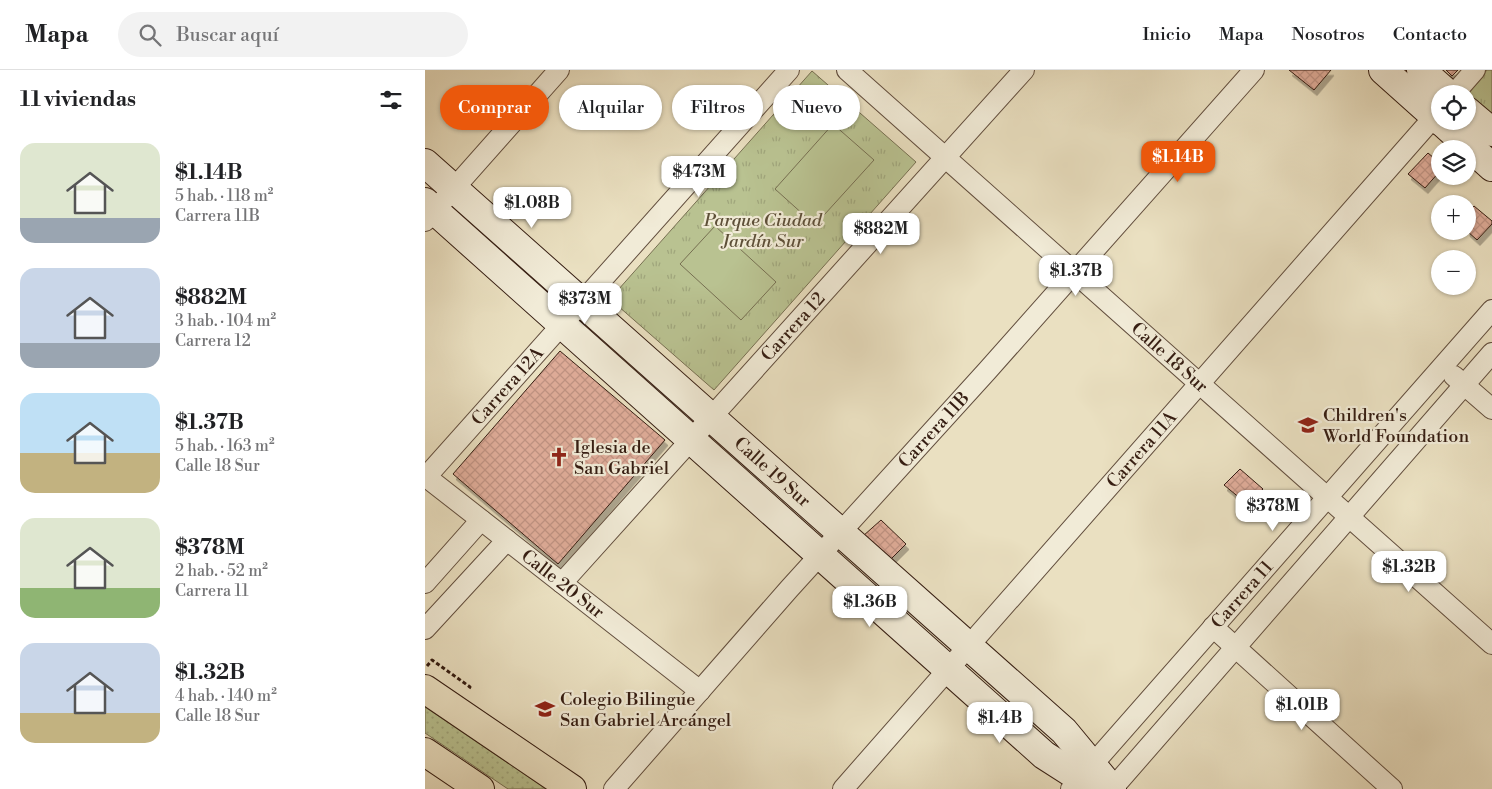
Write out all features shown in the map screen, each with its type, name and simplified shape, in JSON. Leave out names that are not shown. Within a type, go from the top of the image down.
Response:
[{"type":"main road","points":[[425,689],[572,789]]},
{"type":"main road","points":[[425,752],[480,789]]},
{"type":"street","points":[[428,211],[454,188],[559,70]]},
{"type":"street","name":"Carrera 12A","points":[[425,476],[789,70]]},
{"type":"street","name":"Calle 18 Sur","points":[[847,70],[1492,644]]},
{"type":"street","name":"Carrera 12","points":[[561,583],[1024,70]]},
{"type":"street","name":"Carrera 11B","points":[[614,789],[820,554],[1255,70]]},
{"type":"street","points":[[1383,70],[1431,105]]},
{"type":"street","points":[[1421,70],[1431,91]]},
{"type":"street","points":[[1462,85],[1475,70]]},
{"type":"street","points":[[1476,119],[1492,132]]},
{"type":"street","name":"Carrera 11A","points":[[843,789],[1431,123]]},
{"type":"street","points":[[1458,130],[1492,166]]},
{"type":"street","name":"Calle 19 Sur","points":[[425,163],[1064,731],[1085,780]]},
{"type":"street","name":"Calle 19 Sur","points":[[428,211],[562,324],[1044,755],[1085,780],[1112,789]]},
{"type":"street","name":"Carrera 11","points":[[1085,780],[1213,627],[1492,310]]},
{"type":"street","name":"Carrera 11","points":[[1112,789],[1492,353]]},
{"type":"street","points":[[1443,366],[1492,410]]},
{"type":"street","name":"Calle 20 Sur","points":[[425,476],[700,691]]},
{"type":"street","points":[[425,582],[481,520]]},
{"type":"street","points":[[425,629],[507,540]]},
{"type":"street","points":[[1213,627],[1392,789]]},
{"type":"path","points":[[432,660],[470,686]]},
{"type":"green space","points":[[1487,70],[1492,70],[1492,119],[1476,105],[1474,85]]},
{"type":"green space","name":"Parque Ciudad Jardín Sur","points":[[812,71],[828,85],[800,85]]},
{"type":"green space","name":"Parque Ciudad Jardín Sur","points":[[860,113],[916,162],[714,390],[610,299],[760,130],[763,130],[763,126],[773,115],[773,130],[860,130]]},
{"type":"green space","points":[[828,130],[840,130],[874,160],[815,225],[775,189]]},
{"type":"green space","points":[[715,226],[776,282],[741,320],[680,264]]},
{"type":"green space","points":[[425,707],[546,789],[508,789],[425,733]]},
{"type":"building","points":[[1289,70],[1331,70],[1314,90]]},
{"type":"building","points":[[1446,70],[1458,70],[1452,76]]},
{"type":"building","points":[[1428,153],[1431,156],[1431,181],[1425,188],[1408,174]]},
{"type":"building","points":[[1476,208],[1492,221],[1492,224],[1477,240]]},
{"type":"building","name":"Iglesia de San Gabriel","points":[[560,351],[665,440],[558,564],[453,474]]},
{"type":"building","points":[[1240,469],[1263,489],[1247,504],[1224,485]]},
{"type":"building","points":[[881,520],[906,544],[888,562],[863,536]]},
{"type":"place","name":"Children's World Foundation","points":[[1308,425]]},
{"type":"place","name":"Iglesia de San Gabriel","points":[[559,457]]},
{"type":"place","name":"Colegio Bilingue San Gabriel Arcángel","points":[[545,709]]}]
